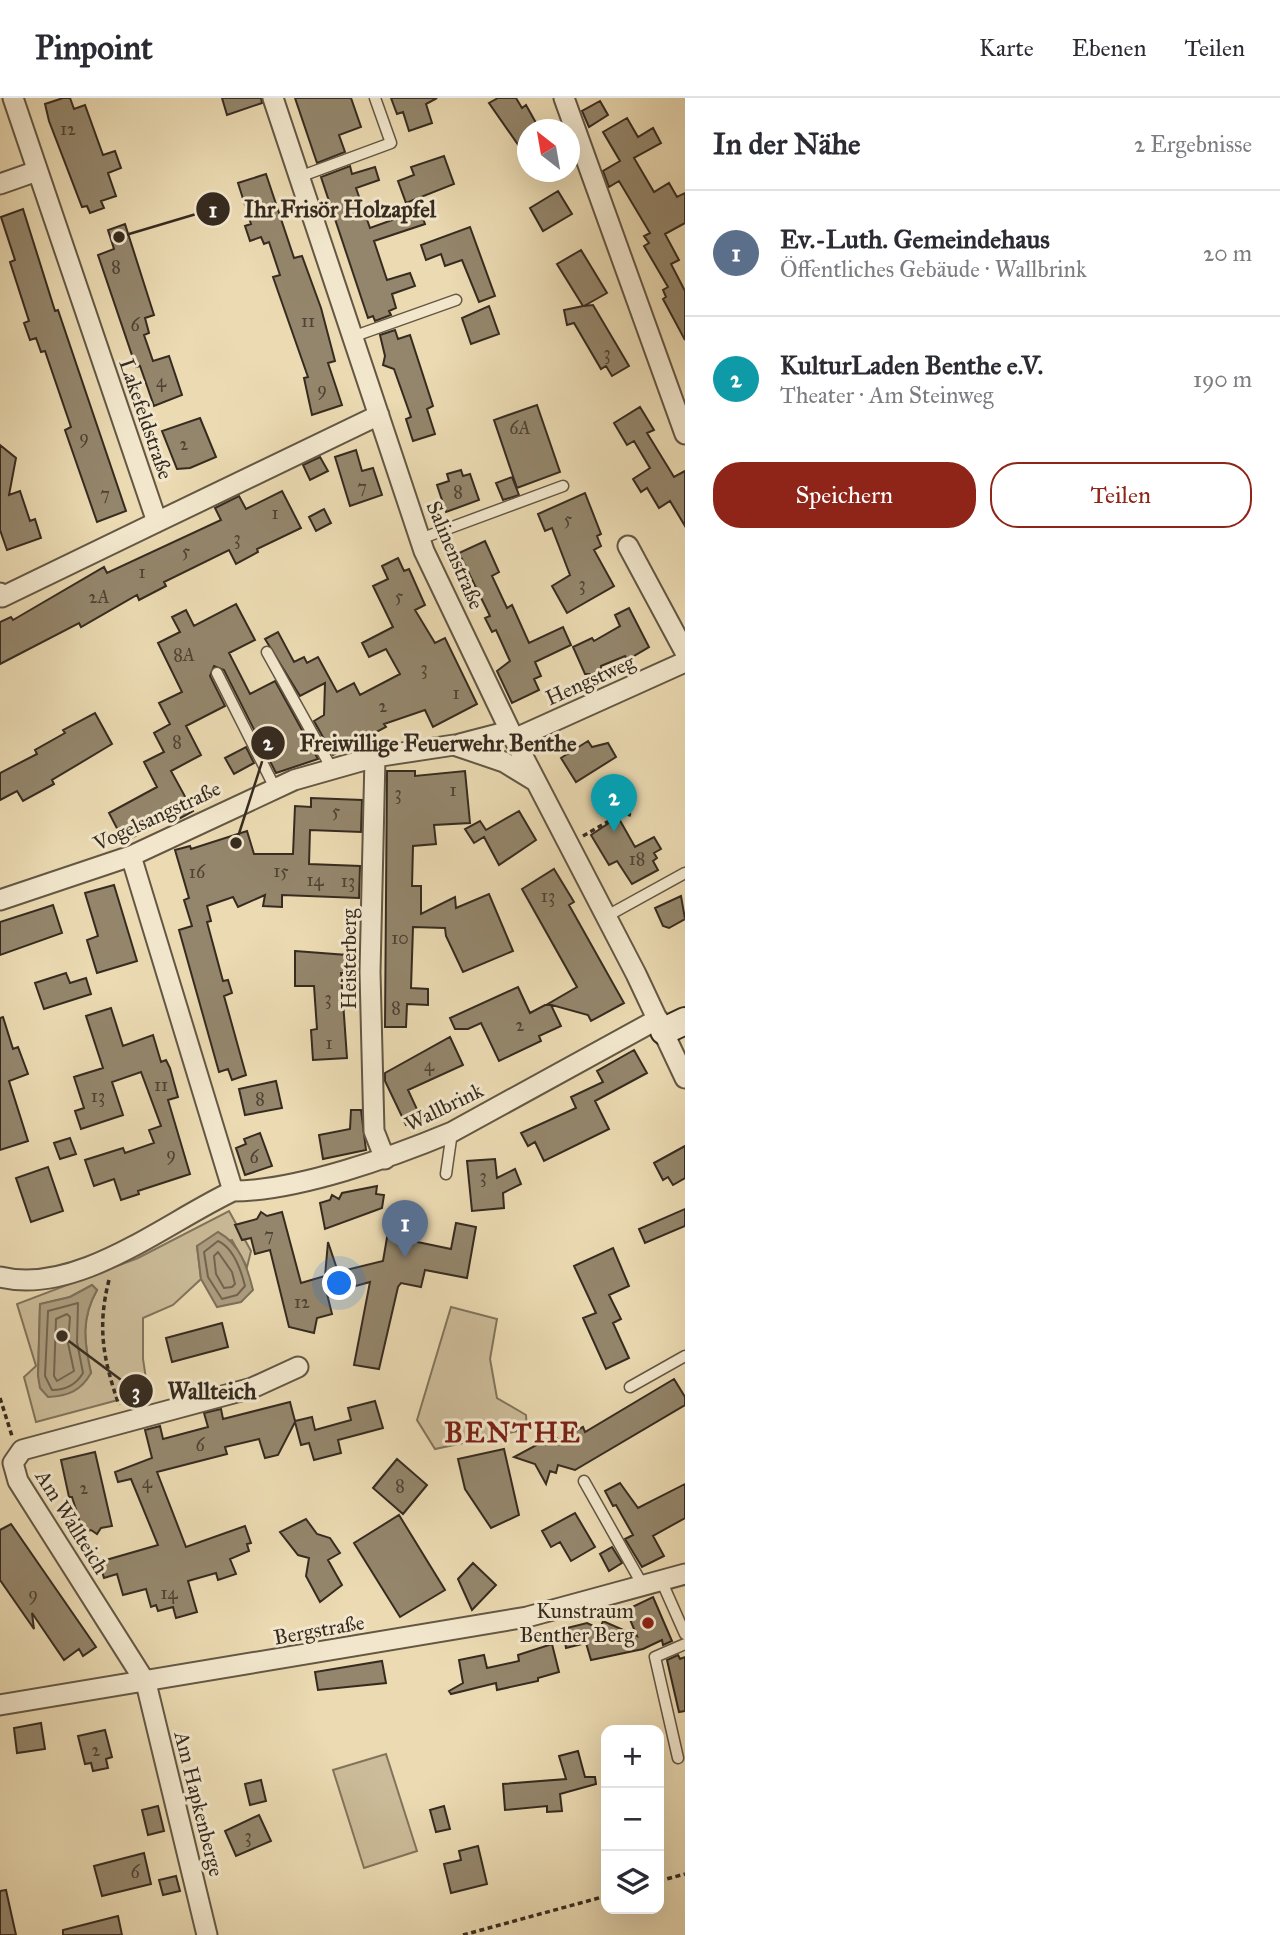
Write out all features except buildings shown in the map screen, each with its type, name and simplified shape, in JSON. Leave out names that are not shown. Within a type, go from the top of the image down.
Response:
[{"type":"street","name":"Lakefeldstraße","points":[[13,98],[157,522]]},
{"type":"street","name":"Salinenstraße","points":[[273,98],[420,539],[536,782],[607,916],[669,1024],[685,1078]]},
{"type":"street","points":[[564,98],[685,434]]},
{"type":"street","points":[[0,184],[37,171]]},
{"type":"street","points":[[0,593],[2,597],[379,415]]},
{"type":"street","points":[[628,546],[685,652]]},
{"type":"street","name":"Hengstweg","points":[[512,735],[685,662]]},
{"type":"street","name":"Vogelsangstraße","points":[[0,900],[131,856],[275,788],[332,769],[375,757],[512,735]]},
{"type":"street","name":"Vogelsangstraße","points":[[454,745],[504,762],[536,782]]},
{"type":"street","name":"Heisterberg","points":[[375,757],[370,972],[374,1131],[385,1158]]},
{"type":"street","points":[[131,856],[233,1191]]},
{"type":"street","name":"Wallbrink","points":[[0,1277],[22,1282],[69,1275],[116,1254],[233,1191],[298,1181],[385,1158],[452,1132],[669,1024]]},
{"type":"street","name":"Am Wallteich","points":[[146,1683],[18,1481],[13,1463],[22,1450],[252,1388],[298,1367]]},
{"type":"street","name":"Bergstraße","points":[[0,1705],[146,1683],[527,1617],[685,1574]]},
{"type":"street","name":"Am Hapkenberge","points":[[146,1683],[207,1935]]},
{"type":"lane","points":[[299,177],[391,143],[375,99]]},
{"type":"lane","points":[[351,337],[456,300]]},
{"type":"lane","points":[[420,539],[563,486]]},
{"type":"lane","points":[[267,652],[332,769]]},
{"type":"lane","points":[[217,673],[275,788]]},
{"type":"lane","points":[[607,916],[685,873]]},
{"type":"lane","points":[[446,1174],[452,1132]]},
{"type":"lane","points":[[630,1387],[685,1356]]},
{"type":"lane","points":[[584,1481],[685,1634]]},
{"type":"lane","points":[[678,1758],[655,1657],[685,1644]]},
{"type":"path","points":[[581,837],[622,813],[631,816]]},
{"type":"path","points":[[108,1409],[120,1406],[103,1359],[102,1307],[116,1254]]},
{"type":"path","points":[[0,1398],[12,1436],[24,1433]]},
{"type":"path","points":[[664,1880],[685,1874]]},
{"type":"path","points":[[463,1935],[601,1897]]},
{"type":"shaded area","points":[[229,1211],[251,1251],[247,1267],[232,1240],[197,1246],[201,1279],[173,1305],[143,1318],[143,1359],[148,1392],[36,1422],[24,1377],[36,1366],[17,1304],[138,1258]],"holes":[[[92,1285],[97,1290],[88,1311],[85,1331],[91,1373],[38,1376],[40,1304],[70,1297]]]},
{"type":"shaded area","points":[[451,1307],[497,1319],[490,1359],[497,1398],[526,1415],[527,1429],[435,1449],[417,1420]]},
{"type":"shaded area","points":[[386,1754],[417,1851],[364,1868],[333,1770]]},
{"type":"water","points":[[218,1232],[237,1249],[253,1290],[241,1302],[217,1307],[201,1279],[197,1246]]},
{"type":"water","points":[[92,1285],[97,1290],[88,1310],[85,1330],[91,1373],[83,1384],[73,1391],[48,1397],[40,1388],[38,1376],[40,1304],[70,1297]]},
{"type":"place","name":"Ihr Frisör Holzapfel","points":[[119,237]]},
{"type":"place","name":"KulturLaden Benthe e.V.","points":[[614,832]]},
{"type":"place","name":"Freiwillige Feuerwehr Benthe","points":[[236,843]]},
{"type":"place","name":"Ev.-Luth. Gemeindehaus","points":[[405,1258]]},
{"type":"place","name":"Wallteich","points":[[62,1336]]},
{"type":"place","name":"Kunstraum Benther Berg","points":[[648,1623]]},
{"type":"district","name":"BENTHE","points":[[513,1432]]}]
